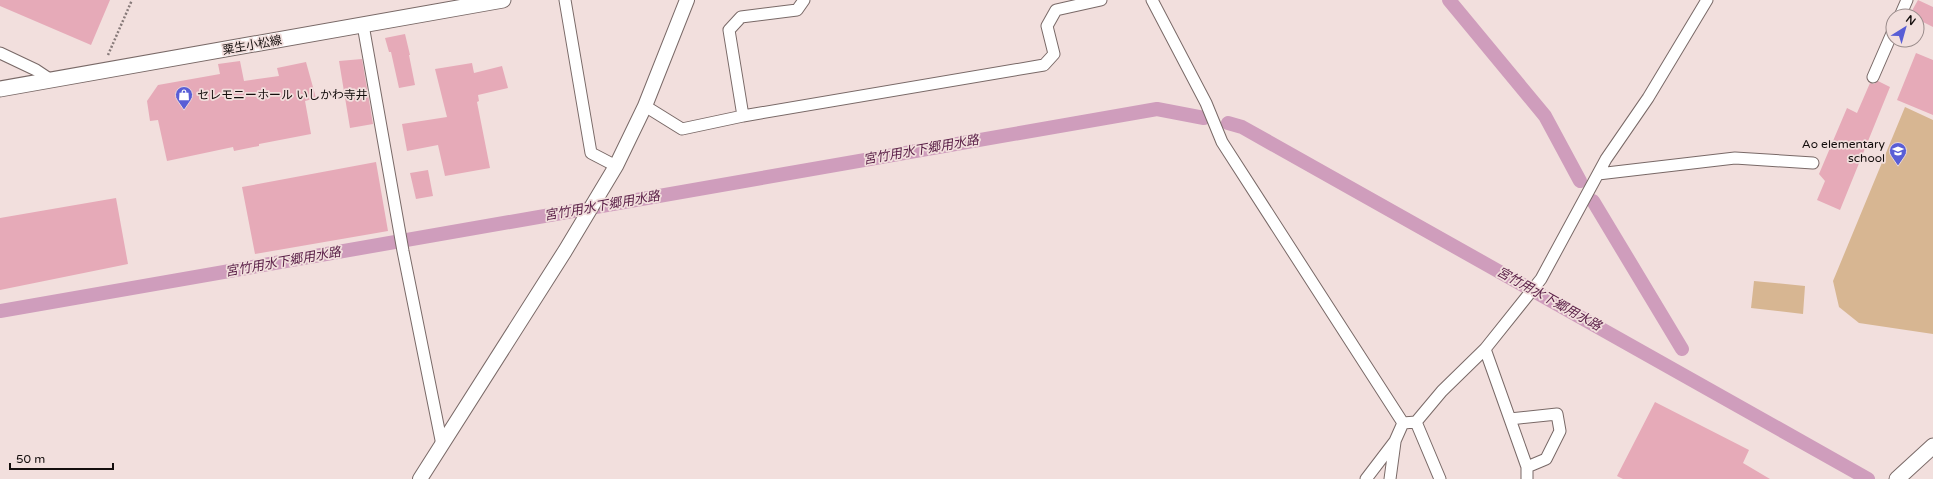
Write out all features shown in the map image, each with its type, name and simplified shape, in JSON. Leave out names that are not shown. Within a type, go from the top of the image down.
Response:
[{"type":"main road","name":"粟生小松線","points":[[0,89],[363,25],[446,5],[503,0]]},
{"type":"main road","points":[[1897,479],[1933,446]]},
{"type":"street","points":[[565,0],[590,153],[616,166]]},
{"type":"street","points":[[420,479],[616,166],[644,106],[687,0]]},
{"type":"street","points":[[743,116],[729,30],[741,17],[797,10],[804,0]]},
{"type":"street","points":[[644,106],[682,129],[743,116],[1044,65],[1054,54],[1047,26],[1056,10],[1101,0]]},
{"type":"street","points":[[1152,0],[1206,103],[1222,142],[1403,423]]},
{"type":"street","points":[[1403,423],[1416,422],[1442,391],[1485,348],[1541,279],[1606,158],[1648,98],[1707,0]]},
{"type":"street","points":[[363,25],[403,251],[442,445]]},
{"type":"street","points":[[1873,77],[1886,48]]},
{"type":"street","points":[[0,53],[36,70],[51,80]]},
{"type":"street","points":[[1598,174],[1735,158],[1813,163]]},
{"type":"street","points":[[1485,348],[1527,467],[1527,479]]},
{"type":"street","points":[[1510,419],[1557,414],[1560,430],[1546,458],[1527,467]]},
{"type":"street","points":[[1416,422],[1440,479]]},
{"type":"street","points":[[1366,479],[1395,441],[1403,423]]},
{"type":"street","points":[[1390,479],[1395,441]]},
{"type":"path","points":[[101,72],[132,0]]},
{"type":"shaded area","points":[[1905,107],[1933,120],[1933,334],[1859,323],[1839,307],[1833,281]]},
{"type":"shaded area","points":[[1754,281],[1805,286],[1803,314],[1751,308]]},
{"type":"building","points":[[0,0],[110,0],[91,45],[0,6]]},
{"type":"building","points":[[1918,0],[1933,7],[1933,27],[1925,23],[1925,8],[1914,8]]},
{"type":"building","points":[[405,34],[415,85],[399,88],[391,52],[389,52],[385,38]]},
{"type":"building","points":[[1916,53],[1933,60],[1933,115],[1897,100]]},
{"type":"building","points":[[362,59],[373,124],[350,128],[339,61]]},
{"type":"building","points":[[240,61],[244,81],[279,76],[277,68],[306,62],[316,98],[305,101],[311,134],[259,144],[259,146],[234,151],[233,147],[167,161],[158,120],[150,121],[147,101],[158,85],[220,74],[218,64]]},
{"type":"building","points":[[472,63],[474,73],[502,66],[508,88],[478,95],[479,101],[477,102],[490,168],[445,176],[438,145],[407,151],[402,124],[447,117],[435,69]]},
{"type":"building","points":[[1878,81],[1890,87],[1840,210],[1817,200],[1825,181],[1819,174],[1847,108],[1857,113],[1870,83],[1874,84]]},
{"type":"building","points":[[376,162],[388,231],[255,254],[242,187]]},
{"type":"building","points":[[428,170],[433,196],[416,199],[410,173]]},
{"type":"building","points":[[116,198],[128,264],[0,290],[0,218]]},
{"type":"building","points":[[1655,402],[1749,450],[1743,463],[1770,479],[1623,479],[1617,476]]},
{"type":"waterway","points":[[1449,0],[1545,116],[1580,181]]},
{"type":"waterway","name":"宮竹用水下郷用水路","points":[[0,311],[1157,109],[1204,118]]},
{"type":"waterway","name":"宮竹用水下郷用水路","points":[[1228,123],[1242,127],[1868,479]]},
{"type":"waterway","points":[[1593,201],[1682,349]]},
{"type":"place","name":"セレモニーホール いしかわ寺井","points":[[184,110]]},
{"type":"place","name":"Ao elementary school","points":[[1898,166]]}]
